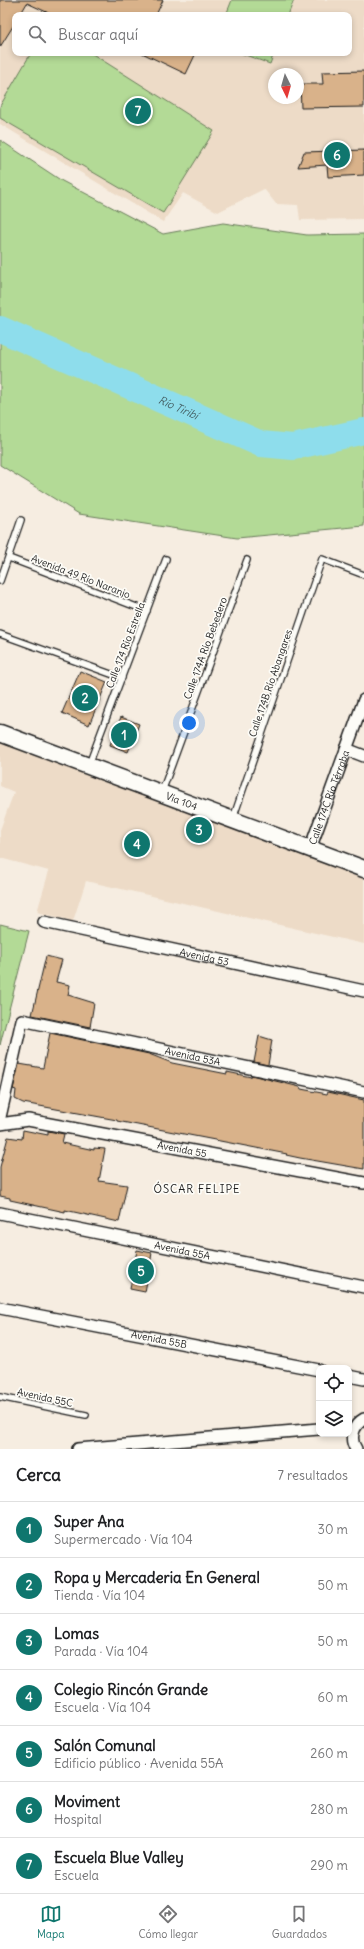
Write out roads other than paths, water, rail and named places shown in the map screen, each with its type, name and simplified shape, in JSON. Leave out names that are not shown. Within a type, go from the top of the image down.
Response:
[{"type":"main road","name":"Vía 104","points":[[0,725],[235,813],[364,869]]},
{"type":"main road","name":"Vía 104","points":[[0,733],[311,846],[364,862]]},
{"type":"street","name":"Calle 174C Río Térraba","points":[[311,846],[364,700]]},
{"type":"street","points":[[346,749],[364,756]]},
{"type":"street","name":"Avenida 53","points":[[44,922],[364,991]]},
{"type":"street","name":"Avenida 53A","points":[[0,1117],[22,1020],[364,1092]]},
{"type":"street","name":"Avenida 55","points":[[0,1124],[28,1120],[364,1183]]},
{"type":"street","name":"Avenida 55A","points":[[0,1213],[364,1287]]},
{"type":"street","name":"Avenida 55B","points":[[0,1308],[316,1369]]},
{"type":"street","points":[[352,1377],[364,1379]]},
{"type":"street","points":[[356,1424],[352,1439],[356,1449]]},
{"type":"street","points":[[78,1449],[316,1429]]},
{"type":"lane","points":[[0,581],[21,520]]},
{"type":"lane","name":"Avenida 49 Río Naranjo","points":[[8,558],[147,611]]},
{"type":"lane","name":"Calle 174 Río Estrella","points":[[92,759],[166,559]]},
{"type":"lane","name":"Calle 174B Río Abangares","points":[[235,813],[322,559],[364,574]]},
{"type":"lane","name":"Calle 174A Río Bebedero","points":[[164,786],[247,560]]},
{"type":"lane","points":[[0,634],[122,678]]},
{"type":"lane","name":"Avenida 55C","points":[[0,1397],[86,1415]]},
{"type":"waterway","name":"Río Tiribí","points":[[0,329],[261,444],[293,447],[364,431]]},
{"type":"place","name":"Escuela Blue Valley","points":[[138,111]]},
{"type":"place","name":"Moviment","points":[[337,155]]},
{"type":"place","name":"Ropa y Mercaderia En General","points":[[85,698]]},
{"type":"place","name":"Super Ana","points":[[124,735]]},
{"type":"place","name":"Lomas","points":[[199,830]]},
{"type":"place","name":"Colegio Rincón Grande","points":[[137,844]]},
{"type":"place","name":"Salón Comunal","points":[[141,1271]]},
{"type":"district","name":"ÓSCAR FELIPE","points":[[197,1189]]}]
